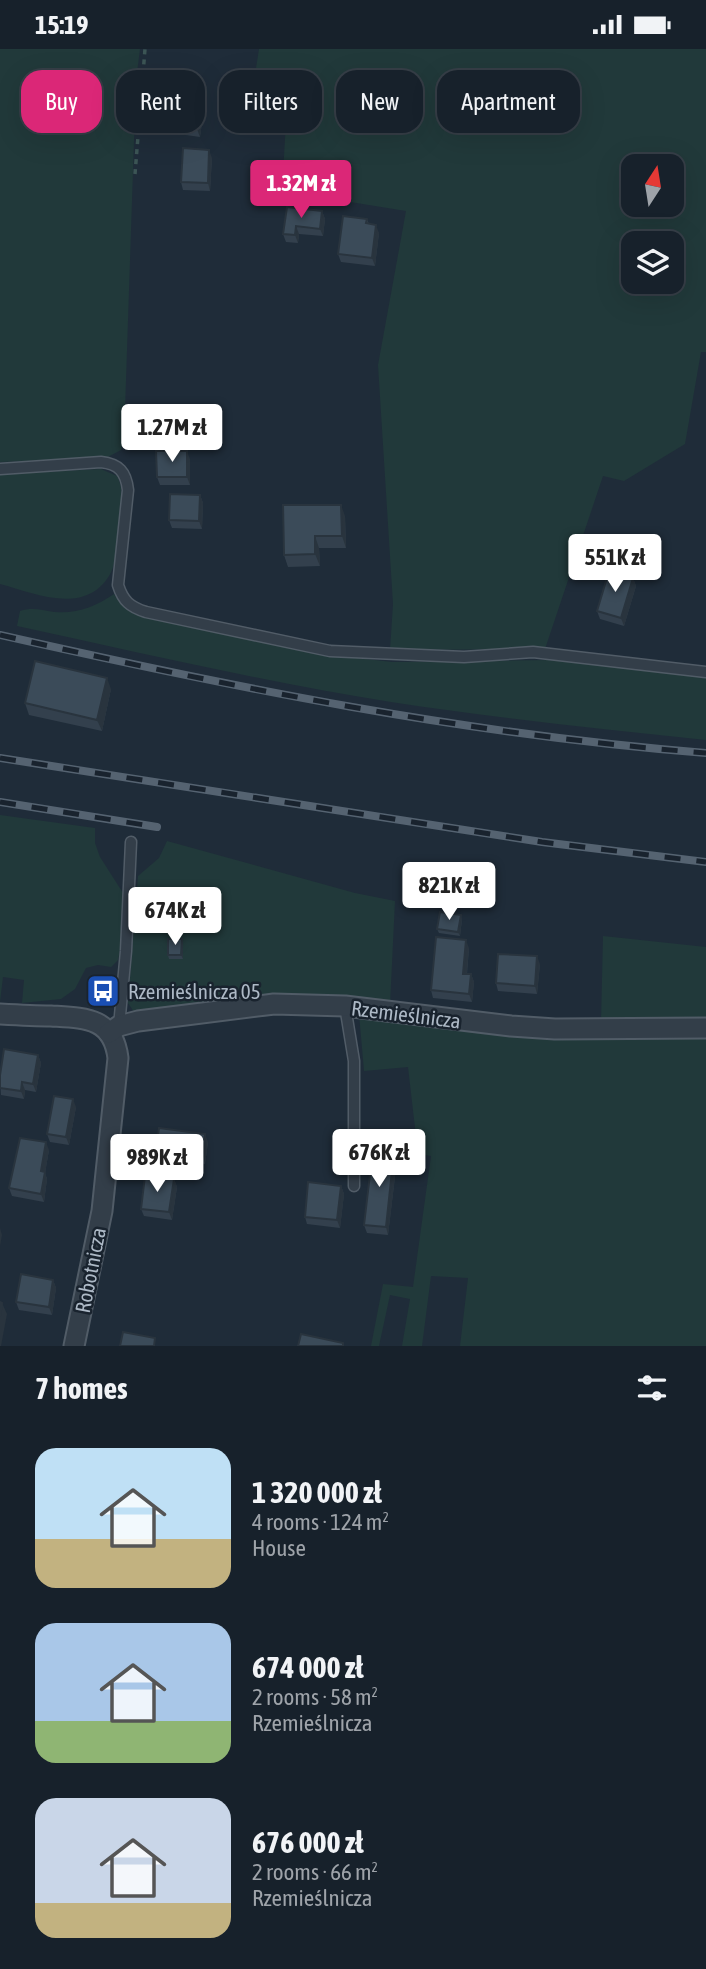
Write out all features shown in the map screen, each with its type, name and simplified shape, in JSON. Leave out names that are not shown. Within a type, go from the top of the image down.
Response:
[{"type":"street","name":"Rzemieślnicza","points":[[111,1030],[138,1021],[274,1004],[345,1006],[555,1029],[706,1028]]},
{"type":"street","points":[[0,1014],[80,1018],[111,1030]]},
{"type":"street","name":"Robotnicza","points":[[74,1346],[103,1198],[118,1058],[111,1030]]},
{"type":"lane","points":[[0,469],[102,463],[121,469],[128,490],[118,585],[128,604],[146,613],[330,651],[464,657],[533,652],[706,672]]},
{"type":"lane","points":[[111,1030],[126,951],[131,842]]},
{"type":"lane","points":[[345,1006],[354,1061],[354,1187]]},
{"type":"path","points":[[135,174],[145,49]]},
{"type":"green space","points":[[0,49],[140,49],[137,70],[116,70],[116,133],[134,133],[124,440],[121,450],[106,458],[0,462]]},
{"type":"green space","points":[[259,49],[706,49],[706,352],[701,352],[685,444],[624,481],[603,476],[545,649],[390,650],[393,604],[378,365],[406,211],[282,191],[285,133],[322,133],[322,70],[256,70]]},
{"type":"green space","points":[[101,469],[117,476],[122,505],[113,567],[99,588],[86,595],[58,598],[0,584],[0,474]]},
{"type":"green space","points":[[114,594],[126,608],[143,617],[340,656],[392,662],[549,660],[706,676],[706,740],[391,702],[250,676],[17,626],[20,611],[78,611],[100,603]]},
{"type":"green space","points":[[0,815],[95,828],[95,843],[100,857],[123,893],[118,960],[111,967],[98,965],[86,968],[75,989],[61,999],[22,1003],[24,980],[3,977],[0,1002]]},
{"type":"green space","points":[[167,841],[355,893],[395,901],[390,1005],[134,1012],[128,1003],[138,876],[159,858]]},
{"type":"green space","points":[[603,936],[706,947],[706,1022],[601,1022]]},
{"type":"green space","points":[[359,1014],[706,1036],[706,1346],[460,1346],[468,1278],[431,1276],[422,1346],[402,1346],[410,1299],[390,1295],[379,1346],[371,1346],[383,1284],[413,1287],[431,1156],[418,1154],[408,1067],[364,1071]]},
{"type":"building","points":[[183,148],[209,150],[208,183],[181,182]]},
{"type":"building","points":[[287,207],[322,211],[320,229],[296,226],[295,235],[283,234]]},
{"type":"building","points":[[343,216],[367,219],[366,223],[376,225],[372,258],[338,254]]},
{"type":"building","points":[[156,451],[187,451],[187,477],[157,477]]},
{"type":"building","points":[[170,494],[200,495],[199,521],[169,520]]},
{"type":"building","points":[[283,505],[341,505],[342,536],[315,536],[315,554],[284,555]]},
{"type":"building","points":[[623,543],[651,548],[647,563],[620,557]]},
{"type":"building","points":[[609,571],[633,578],[621,618],[597,611]]},
{"type":"building","points":[[35,661],[107,678],[97,720],[25,703]]},
{"type":"building","points":[[440,912],[461,915],[458,932],[437,929]]},
{"type":"building","points":[[436,937],[466,940],[463,974],[471,974],[469,994],[431,990]]},
{"type":"building","points":[[168,939],[182,939],[181,955],[168,955]]},
{"type":"building","points":[[498,954],[537,956],[535,986],[496,983]]},
{"type":"building","points":[[4,1049],[38,1055],[33,1084],[22,1082],[21,1091],[0,1088]]},
{"type":"building","points":[[54,1096],[73,1099],[66,1137],[47,1134]]},
{"type":"building","points":[[159,1128],[205,1134],[203,1156],[156,1150]]},
{"type":"building","points":[[20,1138],[46,1142],[41,1171],[45,1172],[41,1194],[9,1188]]},
{"type":"building","points":[[373,1149],[394,1152],[386,1227],[364,1225]]},
{"type":"building","points":[[145,1176],[174,1179],[169,1212],[141,1209]]},
{"type":"building","points":[[308,1182],[341,1186],[337,1220],[305,1217]]},
{"type":"building","points":[[21,1274],[53,1280],[49,1307],[16,1302]]},
{"type":"building","points":[[123,1332],[155,1338],[154,1346],[120,1346]]},
{"type":"building","points":[[301,1334],[343,1343],[343,1346],[298,1346]]},
{"type":"railway","points":[[0,635],[351,707],[527,734],[706,753]]},
{"type":"railway","points":[[0,758],[542,842],[706,862]]},
{"type":"railway","points":[[0,802],[157,827]]},
{"type":"place","name":"Rzemieślnicza 05","points":[[103,991]]}]
